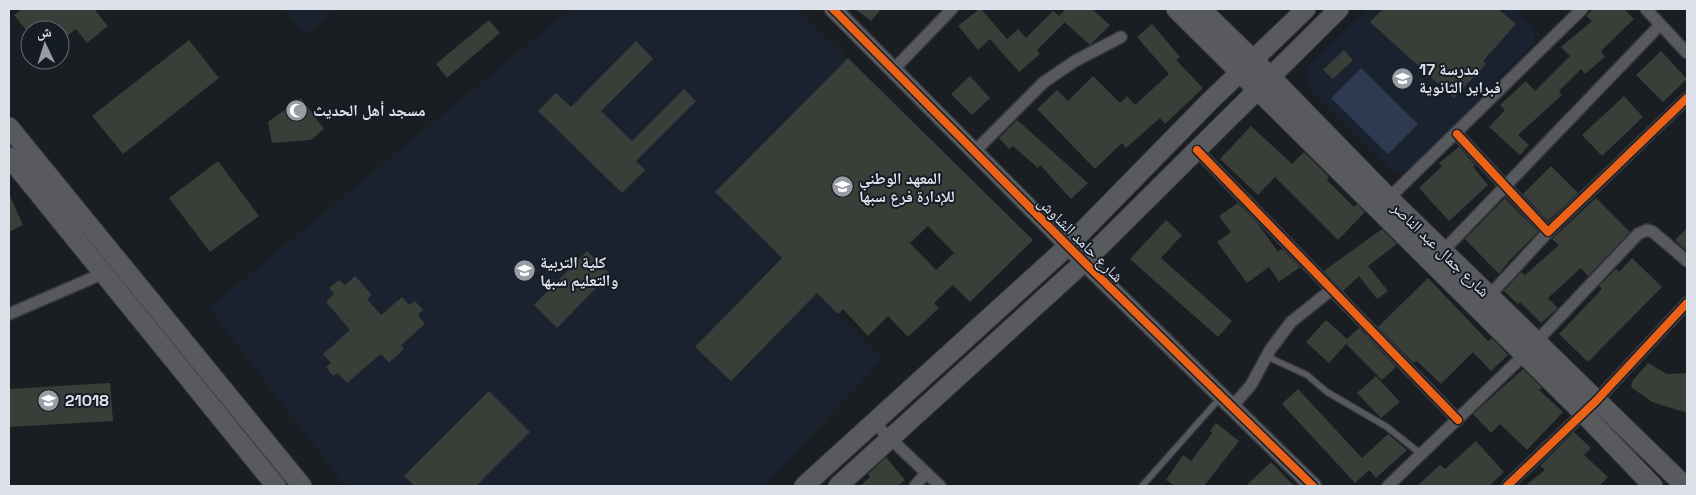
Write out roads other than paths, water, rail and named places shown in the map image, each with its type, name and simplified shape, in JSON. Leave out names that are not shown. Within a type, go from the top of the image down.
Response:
[{"type":"main road","name":"شارع جمال عبد الناصر","points":[[1176,9],[1524,356],[1590,407],[1685,486]]},
{"type":"main road","name":"شارع جمال عبد الناصر","points":[[1200,9],[1253,59],[1389,198],[1536,342],[1653,486]]},
{"type":"main road","points":[[804,486],[1068,246],[1253,59],[1306,9]]},
{"type":"main road","points":[[838,486],[1084,262],[1339,9]]},
{"type":"main road","points":[[9,127],[302,486]]},
{"type":"main road","points":[[9,157],[276,486]]},
{"type":"street","name":"شارع حامد الشاوش","points":[[833,9],[1084,262],[1313,486]]},
{"type":"street","points":[[894,69],[952,9]]},
{"type":"street","points":[[1389,198],[1457,134],[1582,9]]},
{"type":"street","points":[[1646,9],[1687,53]]},
{"type":"street","points":[[1443,251],[1660,25]]},
{"type":"street","points":[[974,152],[1044,82],[1075,61],[1121,37]]},
{"type":"street","points":[[1489,296],[1548,232],[1687,98]]},
{"type":"street","points":[[1457,134],[1548,232]]},
{"type":"street","points":[[1197,150],[1458,420]]},
{"type":"street","points":[[1536,342],[1638,234],[1647,230],[1653,232],[1687,261]]},
{"type":"street","points":[[9,314],[104,272]]},
{"type":"street","points":[[1226,402],[1251,385],[1266,356],[1291,322],[1332,290]]},
{"type":"street","points":[[1507,486],[1590,407],[1687,303]]},
{"type":"street","points":[[1388,486],[1524,356]]},
{"type":"street","points":[[873,422],[940,486]]},
{"type":"street","points":[[915,486],[926,473]]},
{"type":"lane","points":[[1266,356],[1307,375],[1328,392],[1387,427],[1422,454]]},
{"type":"lane","points":[[1142,486],[1226,402]]},
{"type":"place","name":"مدرسة 17 فبراير الثانوية","points":[[1403,78]]},
{"type":"place","name":"مسجد أهل الحديث","points":[[297,110]]},
{"type":"place","name":"المعهد الوطني للإدارة فرع سبها","points":[[843,187]]},
{"type":"place","name":"كلية التربية والتعليم سبها","points":[[524,271]]},
{"type":"place","name":"21018","points":[[49,400]]}]
